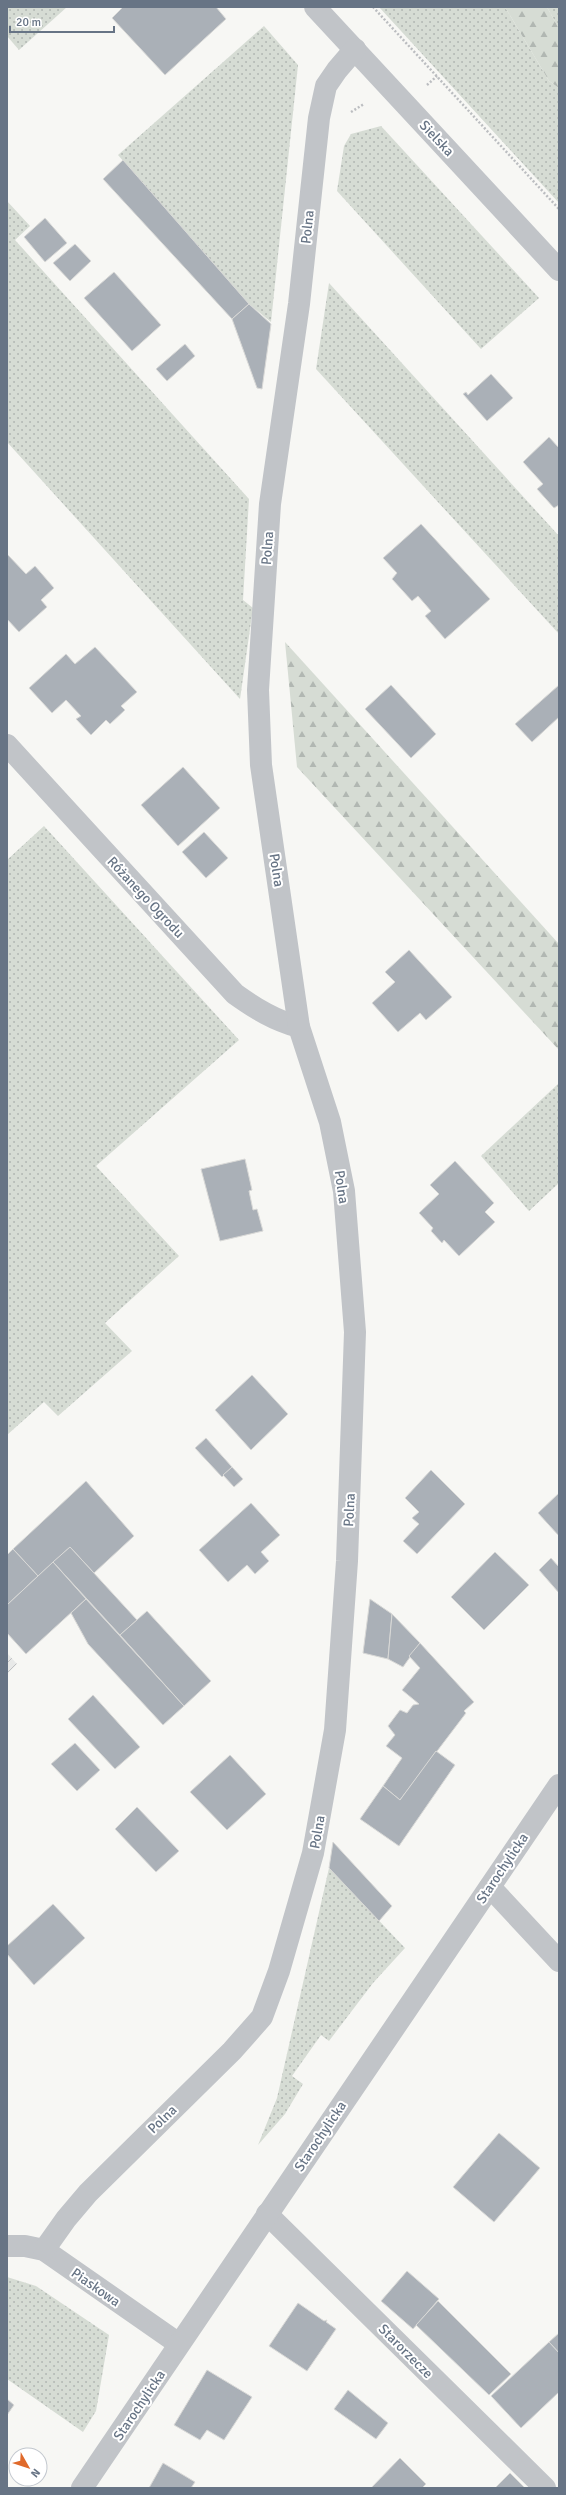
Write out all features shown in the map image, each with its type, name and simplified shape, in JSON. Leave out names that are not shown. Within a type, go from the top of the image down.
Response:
[{"type":"street","name":"Sielska","points":[[315,7],[559,270]]},
{"type":"street","name":"Polna","points":[[44,2250],[66,2219],[88,2193],[232,2051],[262,2017],[279,1970],[313,1853],[335,1730],[347,1554],[355,1332],[344,1191],[330,1122],[299,1027],[262,765],[258,690],[270,504],[299,304],[319,118],[326,86],[337,70],[355,49]]},
{"type":"street","name":"Różanego Ogrodu","points":[[7,745],[235,994],[270,1017],[299,1027]]},
{"type":"street","name":"Starochylicka","points":[[82,2488],[559,1785]]},
{"type":"street","points":[[490,1887],[559,1961]]},
{"type":"street","name":"Starorzecze","points":[[267,2214],[545,2488]]},
{"type":"street","name":"Piaskowa","points":[[7,2246],[26,2246],[44,2250],[179,2344]]},
{"type":"path","points":[[373,7],[559,209]]},
{"type":"path","points":[[319,118],[338,124],[356,108],[366,103],[372,104]]},
{"type":"shaded area","points":[[7,1653],[17,1664],[7,1674]]},
{"type":"green space","points":[[7,7],[67,7],[19,50],[7,36]]},
{"type":"green space","points":[[379,7],[505,7],[549,81],[559,88],[559,203]]},
{"type":"green space","points":[[505,7],[547,7],[559,29],[559,88],[549,81]]},
{"type":"green space","points":[[547,7],[559,7],[559,29]]},
{"type":"green space","points":[[264,26],[298,65],[271,322],[249,304],[118,155]]},
{"type":"green space","points":[[381,126],[539,298],[481,349],[337,191],[344,146],[351,134]]},
{"type":"green space","points":[[7,201],[30,226],[15,240],[249,499],[243,600],[253,608],[240,699],[7,442]]},
{"type":"green space","points":[[329,283],[559,536],[559,634],[316,369]]},
{"type":"green space","points":[[285,642],[559,944],[559,1050],[297,767]]},
{"type":"green space","points":[[44,826],[239,1040],[96,1166],[179,1256],[105,1323],[132,1351],[58,1416],[44,1402],[7,1435],[7,860]]},
{"type":"green space","points":[[559,1083],[559,1183],[529,1211],[481,1156]]},
{"type":"green space","points":[[329,1868],[405,1948],[373,1983],[329,2041],[321,2035],[292,2076],[303,2084],[285,2114],[258,2145],[277,2098]]},
{"type":"green space","points":[[7,2277],[36,2286],[109,2335],[96,2411],[83,2432],[7,2379]]},
{"type":"building","points":[[123,7],[216,7],[226,19],[165,75],[112,18]]},
{"type":"building","points":[[123,160],[249,304],[232,319],[103,179]]},
{"type":"building","points":[[45,218],[67,243],[45,262],[24,237]]},
{"type":"building","points":[[75,244],[91,261],[70,281],[53,263]]},
{"type":"building","points":[[114,272],[161,325],[132,351],[84,298]]},
{"type":"building","points":[[249,304],[271,324],[262,389],[257,388],[232,319]]},
{"type":"building","points":[[185,344],[195,356],[167,381],[156,369]]},
{"type":"building","points":[[491,374],[513,398],[487,421],[463,394],[466,392],[468,395]]},
{"type":"building","points":[[549,437],[559,448],[559,505],[554,508],[537,489],[543,484],[523,462]]},
{"type":"building","points":[[421,524],[490,599],[445,639],[425,616],[431,611],[418,596],[412,601],[392,579],[397,573],[383,558]]},
{"type":"building","points":[[7,554],[26,574],[35,566],[54,588],[41,600],[47,607],[19,632],[7,619]]},
{"type":"building","points":[[95,647],[137,692],[121,706],[125,710],[110,724],[106,720],[91,735],[76,719],[81,716],[66,700],[52,713],[29,688],[66,654],[75,664]]},
{"type":"building","points":[[391,685],[436,734],[411,758],[365,709]]},
{"type":"building","points":[[559,685],[559,717],[532,742],[515,724]]},
{"type":"building","points":[[183,767],[220,808],[178,846],[141,805]]},
{"type":"building","points":[[204,832],[228,858],[206,878],[182,852]]},
{"type":"building","points":[[409,950],[452,997],[426,1020],[420,1013],[398,1032],[372,1003],[395,982],[385,972]]},
{"type":"building","points":[[245,1159],[252,1190],[249,1191],[253,1210],[257,1209],[263,1231],[220,1241],[201,1169]]},
{"type":"building","points":[[455,1161],[494,1203],[485,1212],[495,1222],[459,1256],[444,1240],[442,1243],[431,1231],[433,1228],[419,1213],[439,1194],[430,1185]]},
{"type":"building","points":[[252,1375],[288,1414],[251,1450],[215,1410]]},
{"type":"building","points":[[206,1438],[232,1467],[222,1477],[195,1448]]},
{"type":"building","points":[[232,1467],[243,1479],[234,1487],[223,1475]]},
{"type":"building","points":[[431,1470],[465,1504],[417,1554],[403,1541],[419,1524],[412,1518],[419,1512],[405,1498]]},
{"type":"building","points":[[86,1481],[134,1536],[94,1573],[70,1547],[38,1576],[13,1549]]},
{"type":"building","points":[[559,1493],[559,1536],[538,1513]]},
{"type":"building","points":[[251,1503],[280,1535],[261,1552],[269,1561],[255,1574],[247,1565],[228,1582],[199,1550]]},
{"type":"building","points":[[70,1547],[137,1620],[120,1635],[53,1562]]},
{"type":"building","points":[[13,1549],[38,1576],[7,1605],[7,1555]]},
{"type":"building","points":[[495,1552],[529,1585],[484,1630],[451,1597]]},
{"type":"building","points":[[551,1558],[559,1567],[559,1593],[539,1570]]},
{"type":"building","points":[[53,1562],[86,1599],[26,1654],[7,1633],[7,1605]]},
{"type":"building","points":[[86,1599],[184,1706],[163,1725],[88,1644],[71,1613]]},
{"type":"building","points":[[370,1599],[392,1614],[388,1659],[363,1653]]},
{"type":"building","points":[[147,1611],[211,1681],[184,1706],[120,1635]]},
{"type":"building","points":[[392,1614],[420,1643],[403,1667],[388,1659]]},
{"type":"building","points":[[420,1643],[474,1702],[464,1711],[466,1713],[400,1800],[383,1786],[402,1758],[386,1746],[395,1735],[388,1726],[400,1710],[407,1713],[413,1705],[419,1704],[402,1690],[420,1668],[409,1656]]},
{"type":"building","points":[[93,1695],[140,1747],[115,1769],[68,1719]]},
{"type":"building","points":[[75,1743],[100,1770],[77,1791],[51,1764]]},
{"type":"building","points":[[436,1751],[455,1765],[399,1846],[360,1819],[383,1786],[400,1800]]},
{"type":"building","points":[[230,1755],[266,1794],[227,1830],[190,1792]]},
{"type":"building","points":[[137,1807],[179,1851],[156,1872],[115,1829]]},
{"type":"building","points":[[333,1842],[392,1906],[379,1921],[329,1868]]},
{"type":"building","points":[[53,1904],[85,1938],[34,1985],[7,1954],[7,1946]]},
{"type":"building","points":[[499,2133],[540,2168],[494,2222],[453,2187]]},
{"type":"building","points":[[407,2271],[439,2299],[413,2329],[381,2301]]},
{"type":"building","points":[[438,2301],[511,2374],[489,2395],[416,2325]]},
{"type":"building","points":[[298,2303],[324,2321],[327,2320],[326,2322],[336,2329],[307,2371],[269,2346]]},
{"type":"building","points":[[559,2333],[559,2353],[549,2342]]},
{"type":"building","points":[[549,2342],[559,2353],[559,2392],[521,2428],[491,2396]]},
{"type":"building","points":[[207,2370],[252,2397],[224,2440],[207,2430],[200,2440],[174,2425]]},
{"type":"building","points":[[348,2390],[388,2423],[376,2439],[334,2409]]},
{"type":"building","points":[[7,2399],[14,2405],[7,2415]]},
{"type":"building","points":[[400,2458],[426,2484],[422,2488],[371,2488]]},
{"type":"building","points":[[163,2463],[195,2482],[191,2488],[149,2488]]},
{"type":"building","points":[[510,2473],[525,2488],[495,2488]]}]
